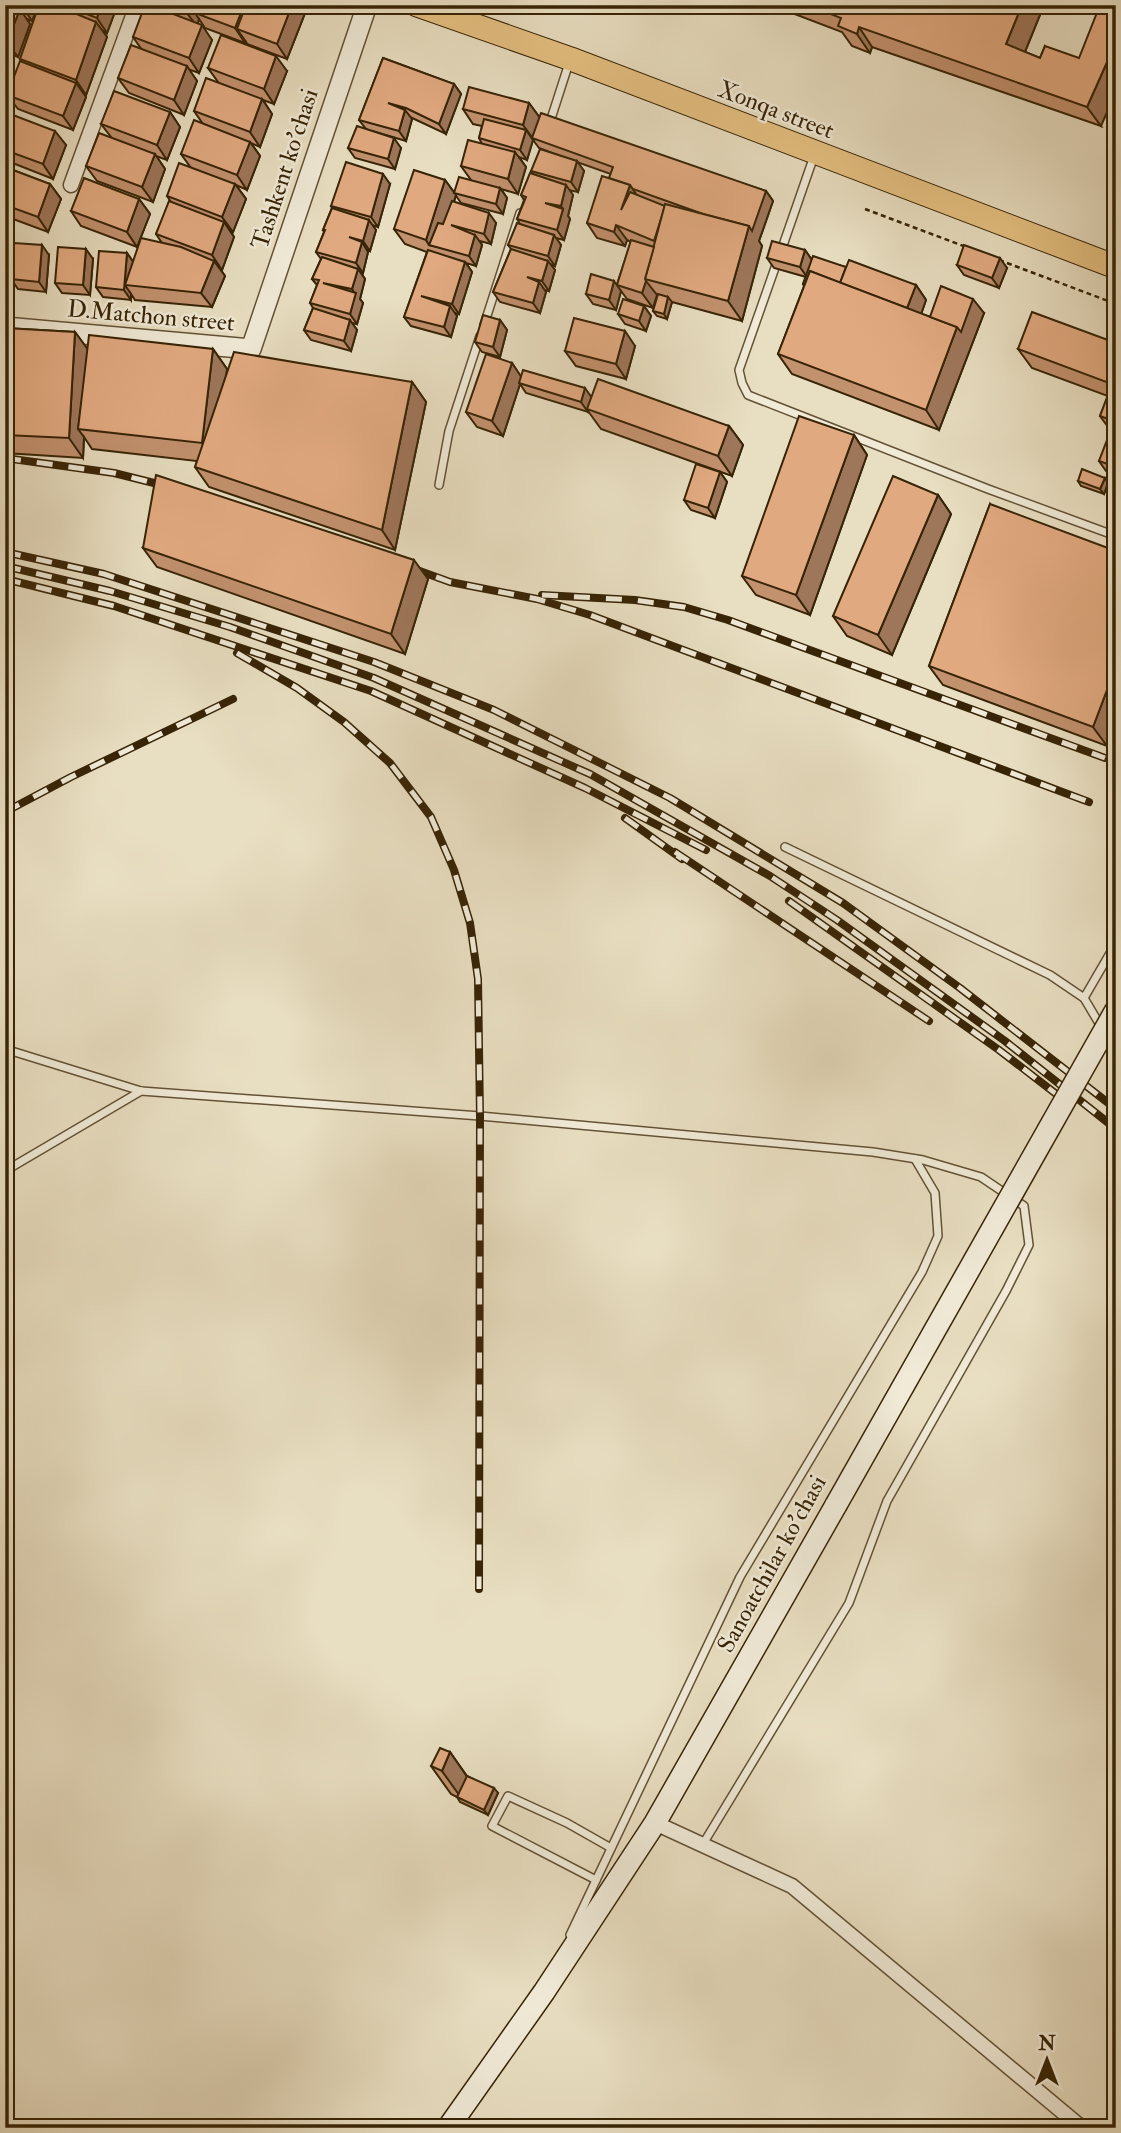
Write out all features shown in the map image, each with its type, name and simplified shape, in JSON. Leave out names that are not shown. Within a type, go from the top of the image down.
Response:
[{"type":"main road","name":"Xonqa street","points":[[417,5],[571,59],[1116,267]]},
{"type":"main road","name":"Sanoatchilar ko'chasi","points":[[448,2128],[544,1992],[654,1823],[1116,1010]]},
{"type":"street","points":[[71,185],[137,5]]},
{"type":"street","name":"Tashkent ko'chasi","points":[[251,349],[367,5]]},
{"type":"street","name":"D.Matchon street","points":[[5,327],[251,349]]},
{"type":"street","points":[[654,1823],[792,1886],[1082,2128]]},
{"type":"lane","points":[[545,139],[571,59]]},
{"type":"lane","points":[[815,152],[740,370],[748,395],[1116,536]]},
{"type":"lane","points":[[439,485],[449,431],[523,205]]},
{"type":"lane","points":[[785,847],[1038,968],[1084,998],[1116,1052]]},
{"type":"lane","points":[[1084,998],[1116,943]]},
{"type":"lane","points":[[5,1049],[141,1091],[480,1116],[915,1158],[981,1177],[1024,1206],[1029,1245],[1006,1291],[887,1501],[849,1603],[703,1844]]},
{"type":"lane","points":[[5,1171],[141,1091]]},
{"type":"lane","points":[[544,1992],[740,1577],[922,1272],[938,1236],[935,1193],[915,1158]]},
{"type":"lane","points":[[596,1880],[492,1826],[498,1811],[508,1796],[567,1823],[611,1848]]},
{"type":"path","points":[[865,209],[965,247]]},
{"type":"path","points":[[990,256],[1116,304]]},
{"type":"building","points":[[5,5],[20,9],[7,42],[5,41]]},
{"type":"building","points":[[39,5],[55,5],[96,22],[76,80],[20,59]]},
{"type":"building","points":[[63,5],[101,5],[97,18]]},
{"type":"building","points":[[145,5],[202,25],[189,58],[133,37]]},
{"type":"building","points":[[170,5],[189,5],[186,12]]},
{"type":"building","points":[[198,5],[244,5],[235,28],[195,13]]},
{"type":"building","points":[[246,5],[292,5],[277,44],[237,29]]},
{"type":"building","points":[[808,5],[1022,5],[1006,44],[1040,58],[1045,46],[1079,58],[1100,5],[1116,5],[1116,42],[1087,107],[859,27],[857,34],[838,26],[841,18]]},
{"type":"building","points":[[221,35],[276,56],[264,89],[208,68]]},
{"type":"building","points":[[131,45],[187,66],[174,100],[118,78]]},
{"type":"building","points":[[383,58],[454,84],[439,124],[406,108],[388,103],[405,110],[399,131],[359,120]]},
{"type":"building","points":[[20,61],[76,83],[63,116],[7,95]]},
{"type":"building","points":[[206,78],[262,99],[250,132],[194,111]]},
{"type":"building","points":[[469,87],[529,103],[523,125],[463,109]]},
{"type":"building","points":[[114,91],[170,112],[157,145],[101,124]]},
{"type":"building","points":[[5,112],[55,131],[43,164],[5,150]]},
{"type":"building","points":[[541,113],[766,191],[752,231],[749,226],[703,214],[633,189],[630,185],[609,178],[613,167],[532,138]]},
{"type":"building","points":[[484,119],[526,130],[520,150],[479,138]]},
{"type":"building","points":[[194,120],[250,142],[237,175],[181,154]]},
{"type":"building","points":[[357,126],[394,138],[388,159],[348,148]]},
{"type":"building","points":[[99,133],[155,154],[142,187],[86,166]]},
{"type":"building","points":[[468,140],[515,152],[508,179],[461,166]]},
{"type":"building","points":[[540,149],[577,161],[571,182],[531,171]]},
{"type":"building","points":[[346,162],[383,174],[371,217],[331,206]]},
{"type":"building","points":[[179,163],[235,184],[222,217],[167,196]]},
{"type":"building","points":[[5,167],[50,184],[38,217],[5,205]]},
{"type":"building","points":[[414,170],[445,180],[426,240],[394,229]]},
{"type":"building","points":[[530,173],[566,185],[561,206],[545,203],[563,209],[557,230],[517,219],[526,197],[521,195]]},
{"type":"building","points":[[602,176],[630,185],[621,210],[630,192],[665,206],[654,241],[616,225],[614,232],[587,223]]},
{"type":"building","points":[[459,177],[500,188],[496,204],[454,193]]},
{"type":"building","points":[[84,178],[139,199],[127,232],[71,211]]},
{"type":"building","points":[[169,201],[224,222],[212,255],[156,234]]},
{"type":"building","points":[[452,201],[489,213],[484,234],[451,225],[475,235],[469,256],[429,245],[438,223],[443,224]]},
{"type":"building","points":[[665,204],[749,226],[728,301],[645,279]]},
{"type":"building","points":[[332,208],[369,220],[363,241],[349,237],[362,242],[356,263],[316,252]]},
{"type":"building","points":[[517,223],[554,235],[548,256],[508,245]]},
{"type":"building","points":[[141,238],[181,247],[214,261],[201,293],[125,285]]},
{"type":"building","points":[[631,240],[654,247],[642,293],[617,285]]},
{"type":"building","points":[[772,241],[805,250],[800,267],[767,258]]},
{"type":"building","points":[[14,243],[42,245],[39,282],[11,279]]},
{"type":"building","points":[[964,245],[1000,258],[992,278],[957,265]]},
{"type":"building","points":[[58,247],[86,249],[83,285],[55,283]]},
{"type":"building","points":[[511,249],[548,261],[542,281],[527,277],[539,282],[533,303],[493,292]]},
{"type":"building","points":[[428,250],[465,262],[452,304],[421,296],[450,306],[444,327],[404,317]]},
{"type":"building","points":[[99,251],[127,253],[124,290],[96,287]]},
{"type":"building","points":[[813,256],[846,267],[840,283],[810,271],[805,285],[803,284]]},
{"type":"building","points":[[322,257],[358,269],[352,289],[323,283],[356,293],[350,314],[310,303],[319,280],[312,279]]},
{"type":"building","points":[[849,260],[916,285],[907,308],[840,283]]},
{"type":"building","points":[[810,271],[957,327],[926,410],[778,354]]},
{"type":"building","points":[[591,274],[614,281],[609,300],[586,294]]},
{"type":"building","points":[[941,286],[973,299],[961,332],[957,327],[930,317]]},
{"type":"building","points":[[658,294],[668,297],[664,314],[653,311]]},
{"type":"building","points":[[623,299],[644,306],[639,321],[618,314]]},
{"type":"building","points":[[313,308],[350,320],[344,341],[304,330]]},
{"type":"building","points":[[1032,312],[1116,343],[1116,422],[1100,416],[1112,384],[1018,349]]},
{"type":"building","points":[[483,315],[500,320],[493,347],[475,342]]},
{"type":"building","points":[[574,318],[625,331],[616,364],[565,351]]},
{"type":"building","points":[[5,328],[75,332],[69,438],[5,435]]},
{"type":"building","points":[[89,335],[213,349],[202,443],[78,429]]},
{"type":"building","points":[[234,352],[412,382],[382,530],[195,467]]},
{"type":"building","points":[[486,354],[512,363],[492,421],[466,412]]},
{"type":"building","points":[[523,370],[585,388],[581,402],[519,383]]},
{"type":"building","points":[[598,379],[729,426],[718,456],[587,409]]},
{"type":"building","points":[[799,416],[854,435],[796,595],[742,576]]},
{"type":"building","points":[[1107,440],[1116,444],[1116,467],[1099,461]]},
{"type":"building","points":[[696,464],[720,472],[708,508],[684,500]]},
{"type":"building","points":[[1082,469],[1105,478],[1100,489],[1078,481]]},
{"type":"building","points":[[156,475],[414,560],[391,634],[143,548]]},
{"type":"building","points":[[893,476],[938,495],[878,635],[833,616]]},
{"type":"building","points":[[990,504],[1116,551],[1116,666],[1093,727],[929,666]]},
{"type":"building","points":[[440,1748],[450,1752],[442,1771],[431,1766]]},
{"type":"building","points":[[467,1776],[494,1788],[484,1810],[457,1797]]},
{"type":"railway","points":[[5,458],[114,473],[174,488]]},
{"type":"railway","points":[[5,552],[104,574],[374,662],[494,710],[670,798],[843,903],[960,988],[1116,1109]]},
{"type":"railway","points":[[5,566],[110,591],[230,627],[374,678],[590,774],[770,876],[837,920],[1005,1041],[1116,1129]]},
{"type":"railway","points":[[406,566],[450,582],[537,599],[590,615],[1089,802]]},
{"type":"railway","points":[[5,579],[114,606],[371,691],[585,788],[706,850]]},
{"type":"railway","points":[[542,595],[635,600],[684,607],[728,620],[1105,758]]},
{"type":"railway","points":[[237,653],[297,688],[344,722],[390,763],[431,817],[454,870],[470,923],[478,979],[480,1116],[479,1589]]},
{"type":"railway","points":[[5,812],[233,699]]},
{"type":"railway","points":[[625,818],[682,859]]},
{"type":"railway","points":[[675,852],[929,1021]]},
{"type":"railway","points":[[789,901],[999,1050],[1064,1100]]}]
